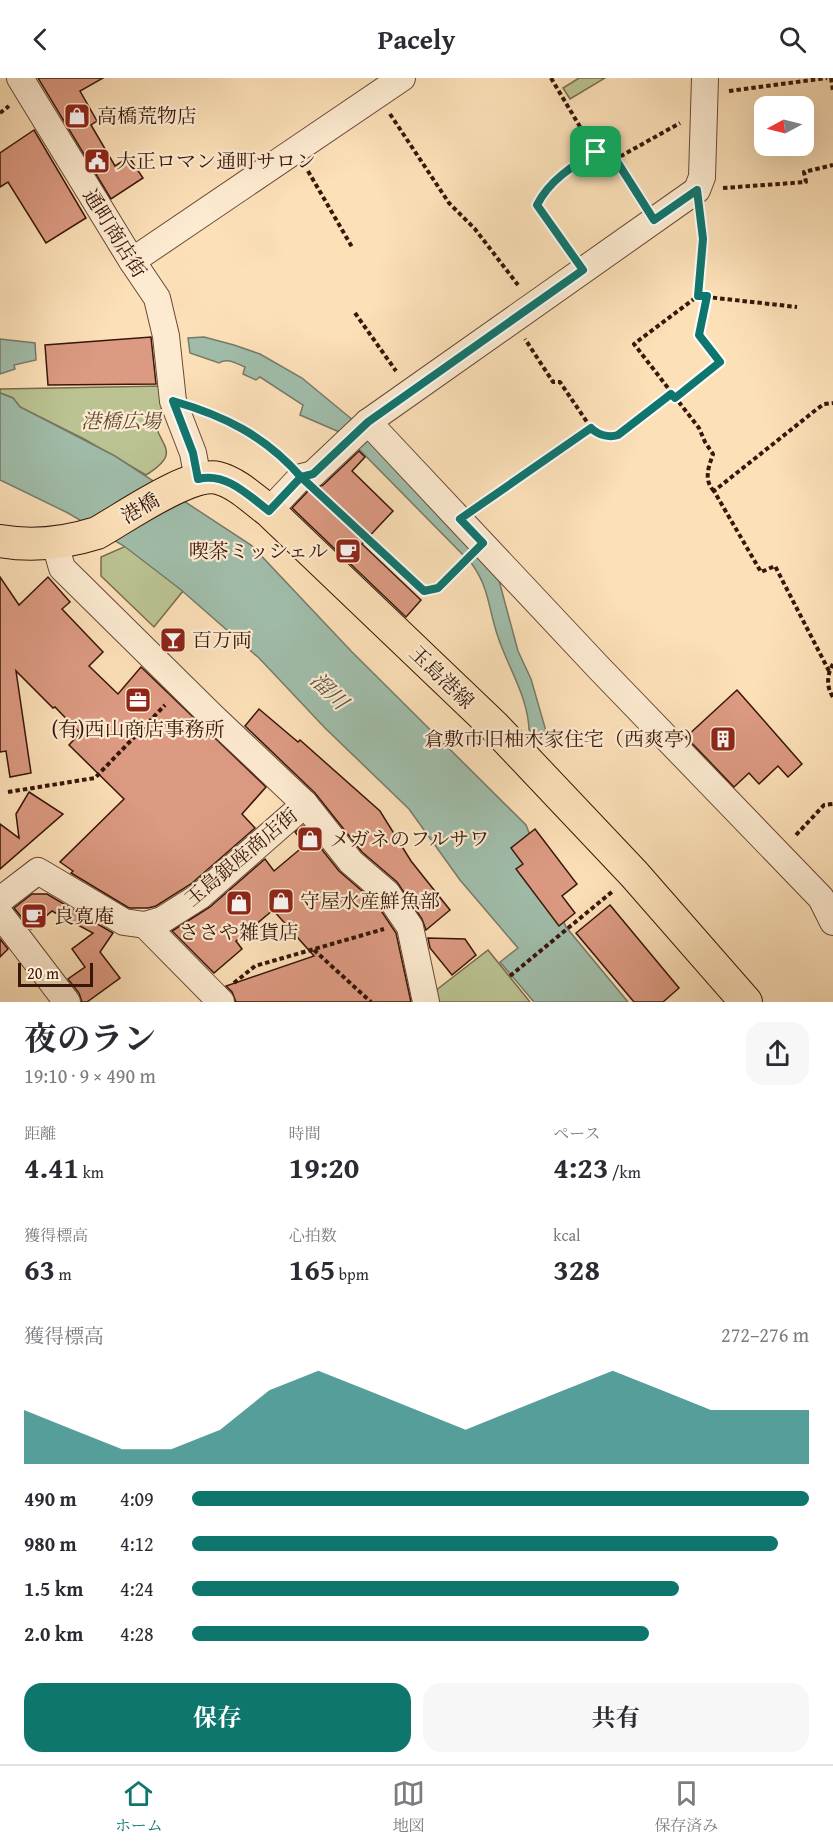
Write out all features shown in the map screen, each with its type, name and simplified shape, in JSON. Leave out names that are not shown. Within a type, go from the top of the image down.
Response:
[{"type":"main road","name":"玉島港線","points":[[190,481],[207,476],[231,482],[269,511],[494,726],[634,874],[746,1002]]},
{"type":"main road","name":"港橋","points":[[58,543],[97,533],[190,481]]},
{"type":"main road","points":[[0,541],[34,544],[58,543]]},
{"type":"street","name":"通町商店街","points":[[20,78],[157,298],[166,336],[173,401],[193,453],[190,481]]},
{"type":"street","points":[[132,261],[295,150],[372,86],[402,78]]},
{"type":"street","points":[[269,511],[301,477],[313,474],[368,422],[697,190],[702,177],[704,93]]},
{"type":"street","points":[[368,422],[599,668],[821,898],[833,922]]},
{"type":"street","name":"玉島銀座商店街","points":[[58,543],[62,568],[305,804],[351,862],[387,893],[409,925]]},
{"type":"street","name":"玉島銀座商店街","points":[[145,925],[162,920],[200,896],[305,804]]},
{"type":"street","points":[[0,900],[38,871],[124,922],[145,925],[216,997]]},
{"type":"street","points":[[0,914],[67,1002]]},
{"type":"street","points":[[409,925],[426,1002]]},
{"type":"path","points":[[551,78],[605,165],[616,160],[704,93],[829,78],[833,91]]},
{"type":"path","points":[[372,86],[448,204],[475,229],[523,312],[553,382],[560,382],[595,432],[612,437],[618,435],[720,362],[699,335],[707,296]]},
{"type":"path","points":[[295,150],[352,247]]},
{"type":"path","points":[[583,270],[537,205],[554,182],[596,152]]},
{"type":"path","points":[[616,160],[654,220]]},
{"type":"path","points":[[698,296],[703,239],[697,190],[806,182],[804,172],[833,165]]},
{"type":"path","points":[[797,307],[698,296],[634,344],[699,428],[714,454],[708,471],[709,486],[761,572],[776,566],[830,671]]},
{"type":"path","points":[[355,313],[410,391]]},
{"type":"path","points":[[173,401],[237,424],[256,435],[424,591],[438,588],[483,543]]},
{"type":"path","points":[[714,491],[817,409],[833,403]]},
{"type":"path","points":[[460,519],[591,428]]},
{"type":"path","points":[[833,664],[828,682],[833,698]]},
{"type":"path","points":[[8,792],[95,778],[182,687]]},
{"type":"path","points":[[779,853],[824,806],[833,804]]},
{"type":"path","points":[[510,976],[634,874]]},
{"type":"path","points":[[216,997],[255,966],[409,925]]},
{"type":"path","points":[[314,950],[371,1002]]},
{"type":"green space","points":[[579,78],[605,78],[570,99],[563,88]]},
{"type":"green space","name":"港橋広場","points":[[163,386],[162,408],[154,418],[156,428],[166,448],[166,454],[164,460],[146,475],[84,439],[20,407],[13,398],[0,393],[0,389]]},
{"type":"green space","points":[[126,546],[183,591],[154,627],[101,576],[101,557]]},
{"type":"green space","points":[[488,950],[530,1002],[437,1002],[435,991]]},
{"type":"water","points":[[204,337],[260,354],[302,378],[354,421],[497,573],[518,651],[531,679],[546,731],[539,740],[529,730],[521,693],[501,646],[485,589],[472,564],[344,434],[300,415],[303,405],[260,377],[256,380],[243,374],[245,367],[229,361],[219,363],[190,353],[188,338]]},
{"type":"water","points":[[0,339],[35,343],[36,360],[14,365],[15,369],[0,374]]},
{"type":"water","name":"溜川","points":[[0,393],[13,398],[20,407],[115,456],[251,545],[352,652],[526,825],[566,927],[628,1002],[534,1002],[500,962],[518,948],[460,880],[409,809],[325,728],[259,658],[180,589],[124,546],[68,513],[0,480]]},
{"type":"building","points":[[38,78],[103,78],[80,91],[97,121],[91,125],[115,166],[129,157],[143,178],[111,199]]},
{"type":"building","points":[[34,130],[86,218],[46,243],[8,182],[0,187],[0,153]]},
{"type":"building","points":[[151,337],[156,384],[48,385],[45,345]]},
{"type":"building","points":[[359,451],[365,457],[352,471],[393,511],[362,544],[421,600],[406,617],[292,508],[309,490],[323,485]]},
{"type":"building","points":[[0,577],[19,605],[48,577],[70,602],[62,609],[103,652],[89,666],[118,694],[141,667],[266,787],[242,814],[255,828],[191,884],[156,906],[129,908],[71,873],[73,871],[60,862],[124,799],[69,745],[80,733],[16,671],[31,773],[10,777],[6,751],[0,752]]},
{"type":"building","name":"倉敷市旧柚木家住宅（西爽亭）","points":[[737,690],[802,764],[788,777],[778,766],[759,784],[749,773],[734,787],[686,737]]},
{"type":"building","points":[[259,709],[298,742],[300,740],[380,811],[411,861],[450,910],[426,930],[422,919],[397,882],[362,852],[315,793],[245,726]]},
{"type":"building","points":[[29,792],[63,814],[0,869],[0,824],[19,838],[16,814]]},
{"type":"building","points":[[303,826],[339,871],[376,903],[396,933],[411,1002],[236,1002],[232,992],[226,986],[314,956],[273,910],[236,941],[242,949],[214,973],[172,931],[210,907],[265,859],[274,871],[305,845],[295,832]]},
{"type":"building","points":[[535,829],[577,884],[562,896],[575,913],[559,926],[516,869],[523,864],[511,848]]},
{"type":"building","points":[[32,894],[47,894],[113,933],[100,952],[120,978],[87,1002],[82,1002],[79,993],[68,979],[85,967],[72,949],[93,933],[52,911],[31,929],[14,908]]},
{"type":"building","points":[[610,905],[679,988],[663,1002],[634,1002],[576,933]]},
{"type":"building","points":[[428,938],[465,939],[476,955],[452,975],[430,948]]},
{"type":"building","points":[[0,939],[8,949],[0,957]]},
{"type":"place","name":"高橋荒物店","points":[[77,116]]},
{"type":"place","name":"大正ロマン通町サロン","points":[[97,161]]},
{"type":"place","name":"喫茶ミッシェル","points":[[348,551]]},
{"type":"place","name":"百万両","points":[[173,640]]},
{"type":"place","name":"(有)西山商店事務所","points":[[138,700]]},
{"type":"place","name":"倉敷市旧柚木家住宅（西爽亭）","points":[[723,739]]},
{"type":"place","name":"メガネのフルサワ","points":[[310,839]]},
{"type":"place","name":"守屋水産鮮魚部","points":[[281,901]]},
{"type":"place","name":"ささや雑貨店","points":[[239,903]]},
{"type":"place","name":"良寛庵","points":[[34,916]]},
{"type":"route","points":[[596,152],[554,182],[537,205],[583,270],[368,422],[313,474],[301,477],[269,511],[231,482],[207,476],[198,479],[193,453],[173,401],[237,424],[256,435],[292,467],[301,477],[424,591],[438,588],[483,543],[460,519],[591,428],[595,432],[612,437],[618,435],[671,394],[675,398],[720,362],[699,335],[707,296],[698,296],[703,239],[697,190],[654,220],[616,160],[605,165],[596,152]]}]
